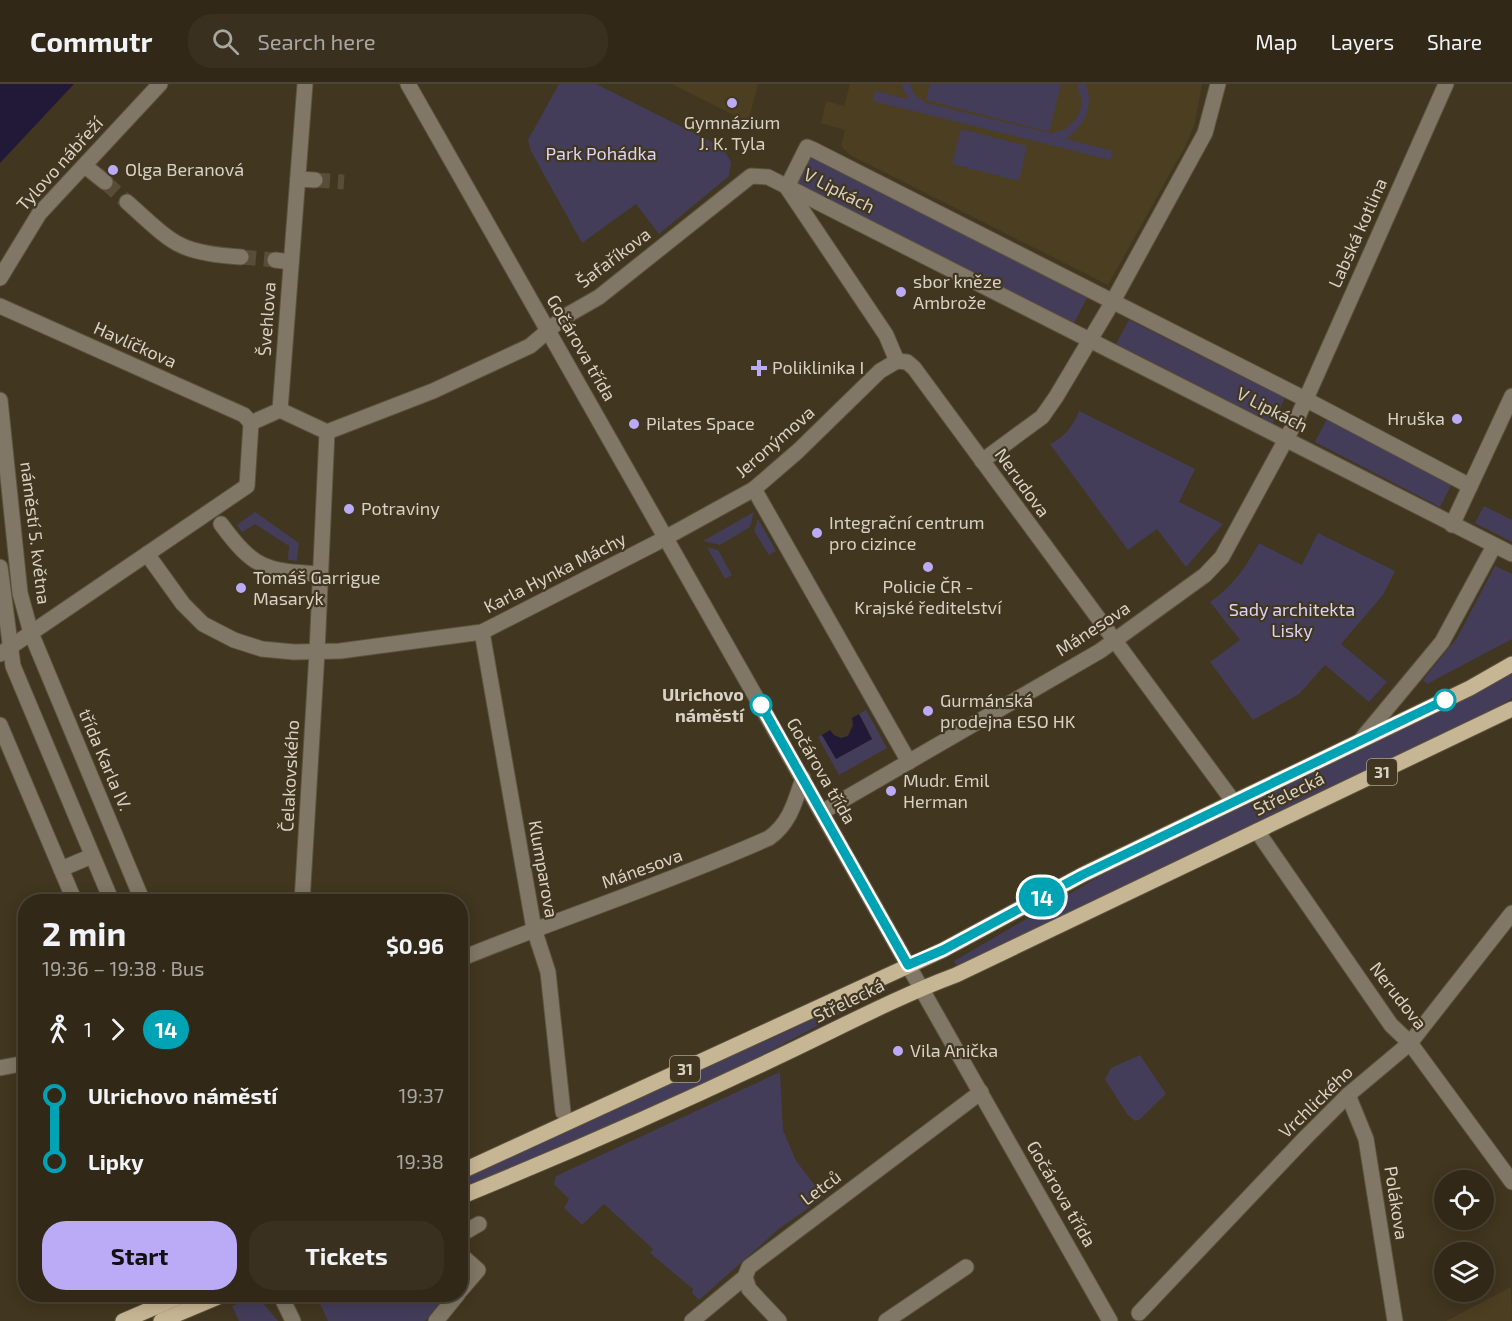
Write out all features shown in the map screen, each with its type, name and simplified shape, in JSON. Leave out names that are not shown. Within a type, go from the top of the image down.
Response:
[{"type":"main road","name":"Střelecká","points":[[468,1168],[908,965],[1233,801],[1470,688],[1512,664]]},
{"type":"main road","name":"Střelecká","points":[[468,1194],[583,1146],[921,988],[956,975],[1512,709]]},
{"type":"main road","points":[[123,1321],[167,1302]]},
{"type":"main road","points":[[161,1321],[206,1302]]},
{"type":"street","name":"Tylovo nábřeží","points":[[0,278],[39,214],[160,84]]},
{"type":"street","name":"Švehlova","points":[[280,410],[305,84]]},
{"type":"street","name":"Gočárova třída","points":[[408,84],[1110,1321]]},
{"type":"street","points":[[982,461],[1042,417],[1112,303],[1205,133],[1218,84]]},
{"type":"street","name":"Labská kotlina","points":[[1305,399],[1446,84]]},
{"type":"street","name":"V Lipkách","points":[[1470,486],[1305,399],[814,150],[807,147],[787,187],[1512,554]]},
{"type":"street","points":[[85,165],[105,182]]},
{"type":"street","name":"Šafaříkova","points":[[327,432],[433,391],[530,346],[564,317],[599,297],[751,176],[768,177],[787,187]]},
{"type":"street","points":[[298,178],[315,180]]},
{"type":"street","points":[[787,187],[886,335],[897,361]]},
{"type":"street","points":[[127,202],[175,245],[202,255],[241,258]]},
{"type":"street","points":[[274,260],[291,262]]},
{"type":"street","name":"Havlíčkova","points":[[0,306],[244,415],[251,423]]},
{"type":"street","name":"Nerudova","points":[[897,361],[907,362],[914,368],[1233,801]]},
{"type":"street","name":"Jeronýmova","points":[[666,538],[754,489],[798,451],[880,371],[897,361]]},
{"type":"street","points":[[1452,525],[1512,396]]},
{"type":"street","name":"Mánesova","points":[[822,812],[1114,642],[1205,575],[1222,557],[1287,439],[1305,399]]},
{"type":"street","name":"náměstí 5. května","points":[[0,400],[20,593],[31,633]]},
{"type":"street","points":[[4,644],[31,633],[247,486],[251,423],[280,410],[327,432]]},
{"type":"street","name":"Čelakovského","points":[[303,894],[318,652],[319,574],[327,432]]},
{"type":"street","points":[[754,489],[909,762]]},
{"type":"street","points":[[221,524],[247,556],[256,563],[279,571],[319,574]]},
{"type":"street","name":"Karla Hynka Máchy","points":[[147,554],[183,604],[203,624],[234,640],[262,649],[318,652],[482,632],[666,538]]},
{"type":"street","name":"Střelecká","points":[[1360,741],[1442,642],[1494,546]]},
{"type":"street","points":[[0,567],[4,644],[109,894]]},
{"type":"street","name":"Klumparova","points":[[482,632],[534,929],[548,972],[563,1112]]},
{"type":"street","name":"třída Karla IV.","points":[[31,633],[140,894]]},
{"type":"street","points":[[0,725],[72,894]]},
{"type":"street","name":"Mánesova","points":[[468,956],[534,929],[693,872],[769,838],[788,820],[803,778]]},
{"type":"street","name":"Nerudova","points":[[1257,831],[1391,1025],[1410,1043],[1512,1182]]},
{"type":"street","points":[[61,869],[92,856]]},
{"type":"street","name":"Vrchlického","points":[[1139,1313],[1348,1095],[1410,1043],[1512,914]]},
{"type":"street","points":[[0,1068],[18,1065]]},
{"type":"street","name":"Letců","points":[[692,1321],[745,1277],[749,1267],[981,1092]]},
{"type":"street","name":"Polákova","points":[[1348,1095],[1366,1138],[1395,1321]]},
{"type":"street","points":[[468,1231],[480,1224]]},
{"type":"street","points":[[468,1261],[478,1270],[468,1282]]},
{"type":"street","points":[[886,1321],[966,1267]]},
{"type":"street","points":[[745,1277],[749,1289],[779,1321]]},
{"type":"street","points":[[284,1302],[293,1321]]},
{"type":"street","points":[[436,1321],[452,1302]]},
{"type":"shaded area","points":[[0,84],[74,84],[0,163]]},
{"type":"shaded area","name":"Gymnázium J. K. Tyla","points":[[672,84],[758,84],[748,122]]},
{"type":"shaded area","points":[[850,84],[1202,84],[1195,123],[1187,143],[1108,285],[850,155],[841,146],[845,130],[821,123],[826,101],[844,106]]},
{"type":"shaded area","points":[[859,714],[872,739],[836,759],[822,735],[830,730],[841,738],[848,736],[853,725],[852,718]]},
{"type":"shaded area","points":[[1511,1287],[1512,1321],[1446,1321],[1482,1302],[1494,1302],[1494,1296]]},
{"type":"green space","name":"Park Pohádka","points":[[559,84],[596,84],[722,147],[731,162],[729,176],[659,234],[636,204],[582,243],[531,151],[528,140]]},
{"type":"green space","points":[[901,84],[910,84],[914,94],[926,103],[1049,133],[1072,124],[1079,114],[1082,102],[1077,84],[1086,84],[1089,101],[1086,115],[1066,139],[1113,151],[1110,160],[873,101],[875,91],[908,99]]},
{"type":"green space","points":[[930,84],[1061,84],[1049,132],[926,100]]},
{"type":"green space","points":[[961,129],[1027,146],[1019,181],[952,164]]},
{"type":"green space","points":[[810,154],[1087,298],[1073,325],[793,185]]},
{"type":"green space","points":[[1129,320],[1285,398],[1273,423],[1116,344]]},
{"type":"green space","name":"Sady architekta Lisky","points":[[1079,411],[1195,469],[1179,502],[1223,524],[1186,567],[1157,529],[1128,550],[1050,444],[1068,431]]},
{"type":"green space","points":[[1327,419],[1451,485],[1440,507],[1315,442]]},
{"type":"green space","points":[[1484,506],[1512,520],[1512,542],[1475,523]]},
{"type":"green space","points":[[255,512],[299,543],[297,561],[288,560],[289,546],[255,524],[242,532],[237,525]]},
{"type":"green space","points":[[754,512],[750,527],[720,545],[703,541]]},
{"type":"green space","points":[[758,519],[776,551],[769,555],[754,531]]},
{"type":"green space","name":"Sady architekta Lisky","points":[[1318,533],[1395,571],[1383,595],[1341,644],[1387,682],[1369,702],[1325,665],[1299,694],[1253,720],[1210,662],[1240,640],[1210,602],[1238,575],[1259,543],[1302,565]]},
{"type":"green space","points":[[707,547],[718,550],[732,575],[725,579]]},
{"type":"green space","points":[[1495,566],[1512,574],[1512,639],[1427,684],[1423,680],[1457,638]]},
{"type":"green space","points":[[1512,673],[1512,698],[1492,711],[956,966],[954,961],[1126,861],[1415,723]]},
{"type":"green space","points":[[866,710],[887,748],[839,775],[818,737],[822,735],[836,759],[872,739],[859,714]]},
{"type":"green space","points":[[886,986],[888,990],[722,1075],[611,1126],[468,1186],[468,1176]]},
{"type":"green space","points":[[1140,1055],[1166,1094],[1139,1120],[1135,1121],[1127,1114],[1105,1079],[1111,1068]]},
{"type":"green space","points":[[780,1072],[783,1130],[796,1161],[824,1197],[780,1228],[699,1300],[692,1293],[693,1289],[650,1253],[653,1249],[604,1204],[582,1225],[564,1208],[569,1199],[554,1184],[556,1176]]},
{"type":"green space","points":[[243,1302],[261,1302],[278,1321],[239,1321],[232,1306]]},
{"type":"green space","points":[[319,1302],[441,1302],[425,1321],[328,1321]]},
{"type":"tunnel","points":[[315,180],[344,182]]},
{"type":"tunnel","points":[[105,182],[127,202]]},
{"type":"tunnel","points":[[241,257],[275,260]]},
{"type":"bus line","name":"14","points":[[761,705],[908,965],[943,950],[1082,875],[1445,700]]},
{"type":"place","name":"Gymnázium J. K. Tyla","points":[[732,103]]},
{"type":"place","name":"Olga Beranová","points":[[113,170]]},
{"type":"place","name":"sbor kněze Ambrože","points":[[901,292]]},
{"type":"place","name":"Poliklinika I","points":[[759,368]]},
{"type":"place","name":"Hruška","points":[[1457,419]]},
{"type":"place","name":"Pilates Space","points":[[634,424]]},
{"type":"place","name":"Potraviny","points":[[349,509]]},
{"type":"place","name":"Integrační centrum pro cizince","points":[[817,533]]},
{"type":"place","name":"Policie ČR - Krajské ředitelství","points":[[928,567]]},
{"type":"place","name":"Tomáš Garrigue Masaryk","points":[[241,588]]},
{"type":"place","name":"Ulrichovo náměstí","points":[[761,705]]},
{"type":"place","name":"Gurmánská prodejna ESO HK","points":[[928,711]]},
{"type":"place","name":"Mudr. Emil Herman","points":[[891,791]]},
{"type":"place","name":"Vila Anička","points":[[898,1051]]}]
